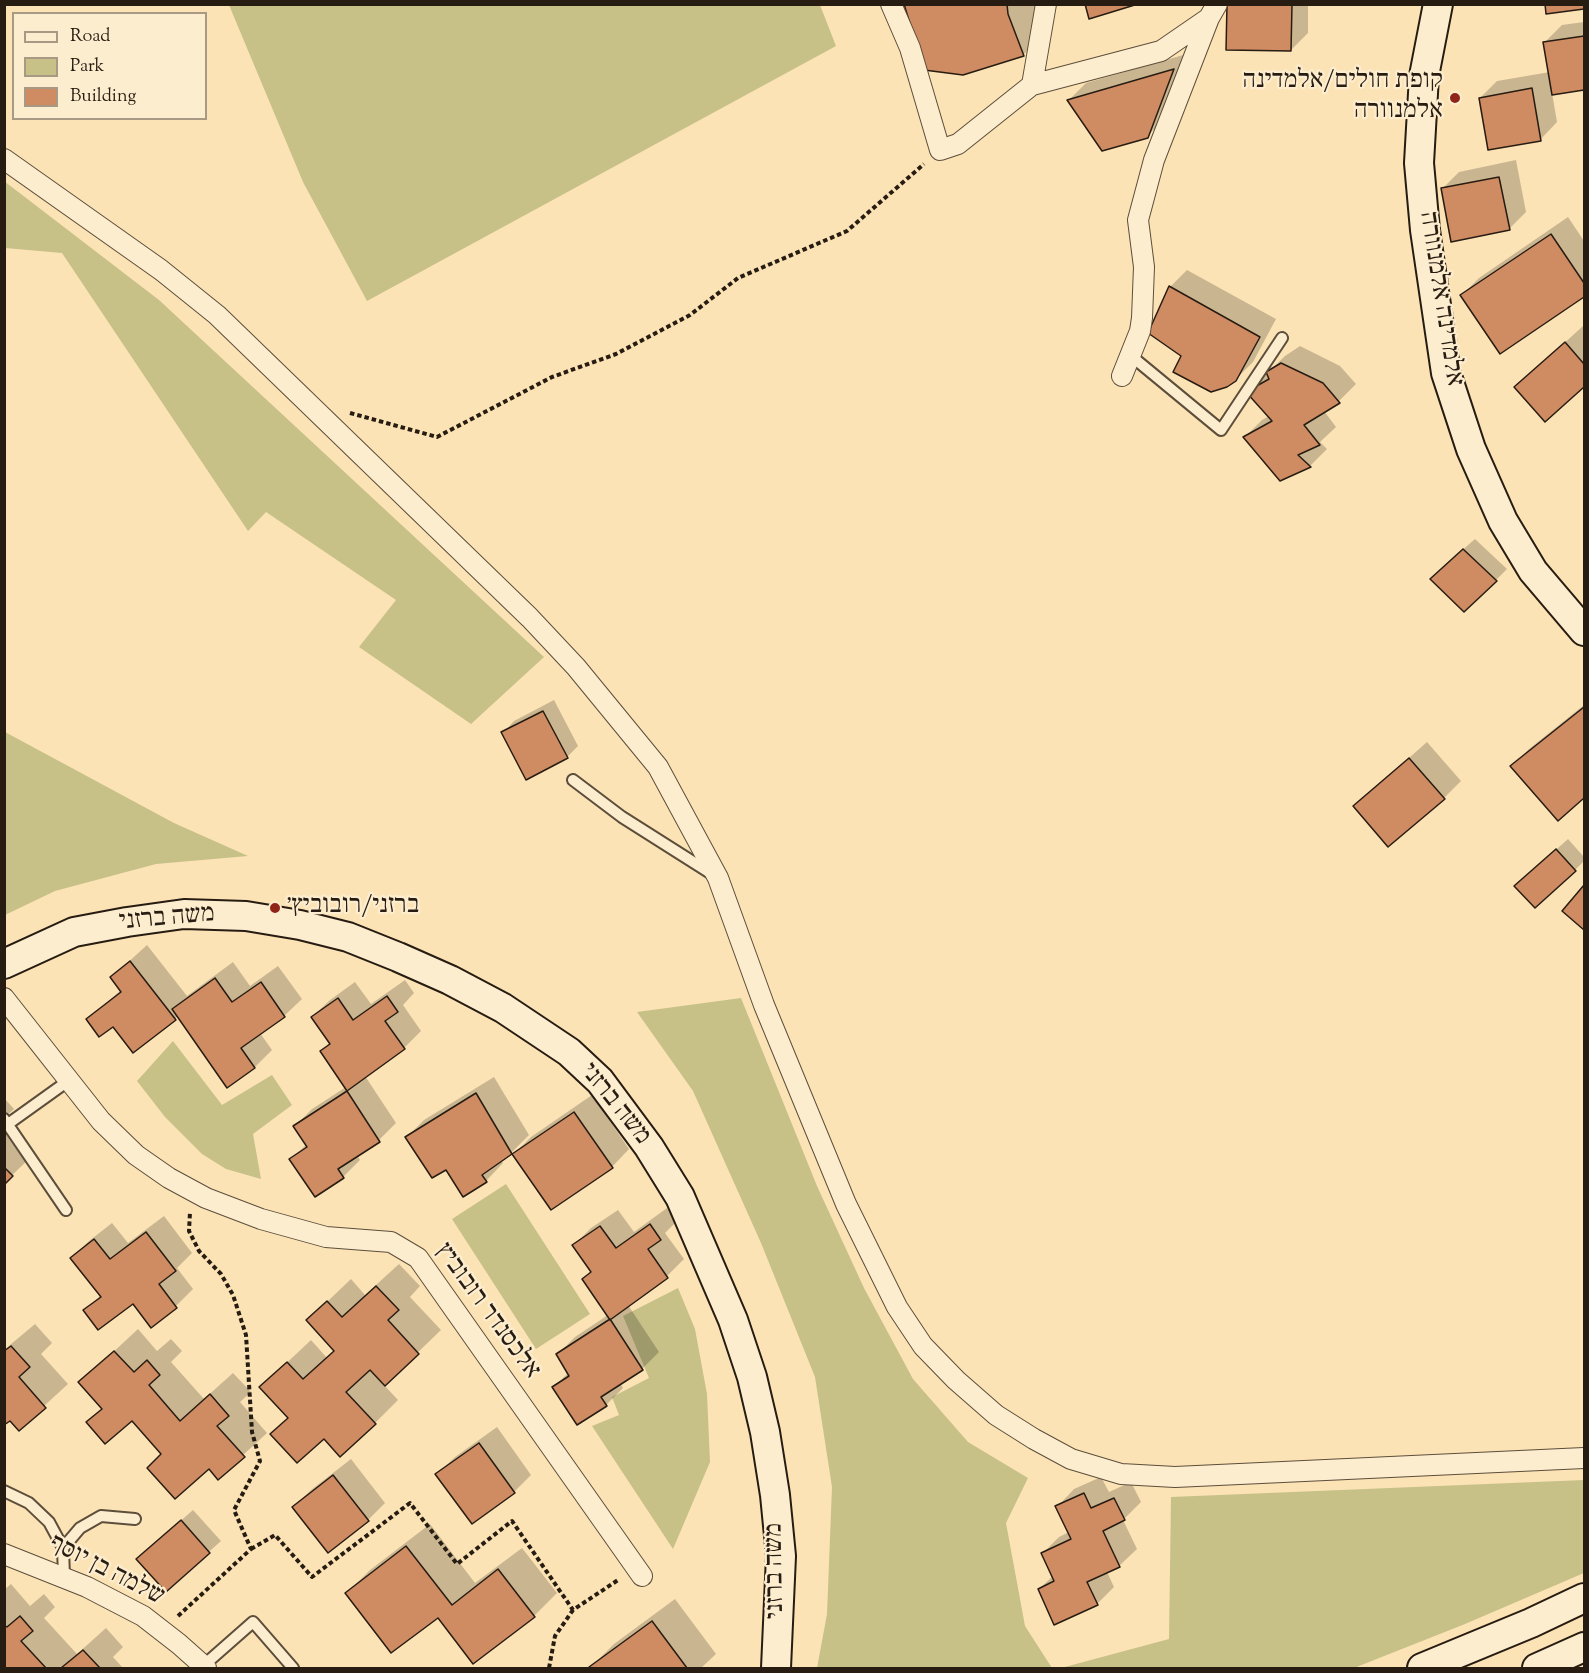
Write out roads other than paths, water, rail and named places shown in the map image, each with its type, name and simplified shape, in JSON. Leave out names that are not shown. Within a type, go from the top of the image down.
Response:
[{"type":"street","points":[[891,4],[910,48],[940,150],[958,144],[1032,85],[1161,51],[1213,11]]},
{"type":"street","points":[[1032,85],[1046,4]]},
{"type":"street","name":"אלמדינה אלמנוורה","points":[[1438,4],[1424,75],[1419,163],[1425,230],[1446,373],[1471,449],[1503,521],[1533,571],[1584,631]]},
{"type":"street","points":[[1122,375],[1142,318],[1144,267],[1138,220],[1154,160],[1213,11]]},
{"type":"street","points":[[4,159],[161,270],[217,315],[530,618],[623,722],[658,766],[718,878],[764,1005],[846,1204],[897,1307],[923,1346],[956,1380],[996,1415],[1034,1439],[1071,1458],[1121,1474],[1175,1477],[1584,1458]]},
{"type":"street","name":"משה ברזני","points":[[4,964],[74,932],[184,914],[246,916],[300,925],[348,937],[398,957],[450,980],[503,1008],[569,1052],[600,1081],[650,1147],[680,1197],[733,1320],[752,1377],[765,1432],[775,1496],[781,1556],[776,1668]]},
{"type":"street","name":"אלכסנדר רובוביץ","points":[[4,998],[101,1121],[136,1155],[168,1178],[206,1198],[261,1219],[326,1237],[391,1242],[418,1258],[639,1572]]},
{"type":"street","name":"שלמה בן יוסף","points":[[4,1554],[87,1587],[143,1616],[204,1667]]},
{"type":"street","points":[[1422,1668],[1531,1623],[1584,1598]]},
{"type":"street","points":[[1537,1668],[1584,1647]]},
{"type":"lane","points":[[1130,355],[1221,430],[1282,338]]},
{"type":"lane","points":[[573,780],[622,817],[718,878]]},
{"type":"lane","points":[[66,1210],[6,1122],[68,1081]]},
{"type":"lane","points":[[4,1491],[29,1503],[49,1522],[63,1548],[64,1577]]},
{"type":"lane","points":[[63,1548],[80,1528],[101,1516],[135,1519]]},
{"type":"lane","points":[[204,1667],[253,1622],[292,1668]]},
{"type":"place","name":"קופת חולים/אלמדינה אלמנוורה","points":[[1455,98]]},
{"type":"place","name":"ברזני/רובוביץ׳","points":[[275,908]]}]
